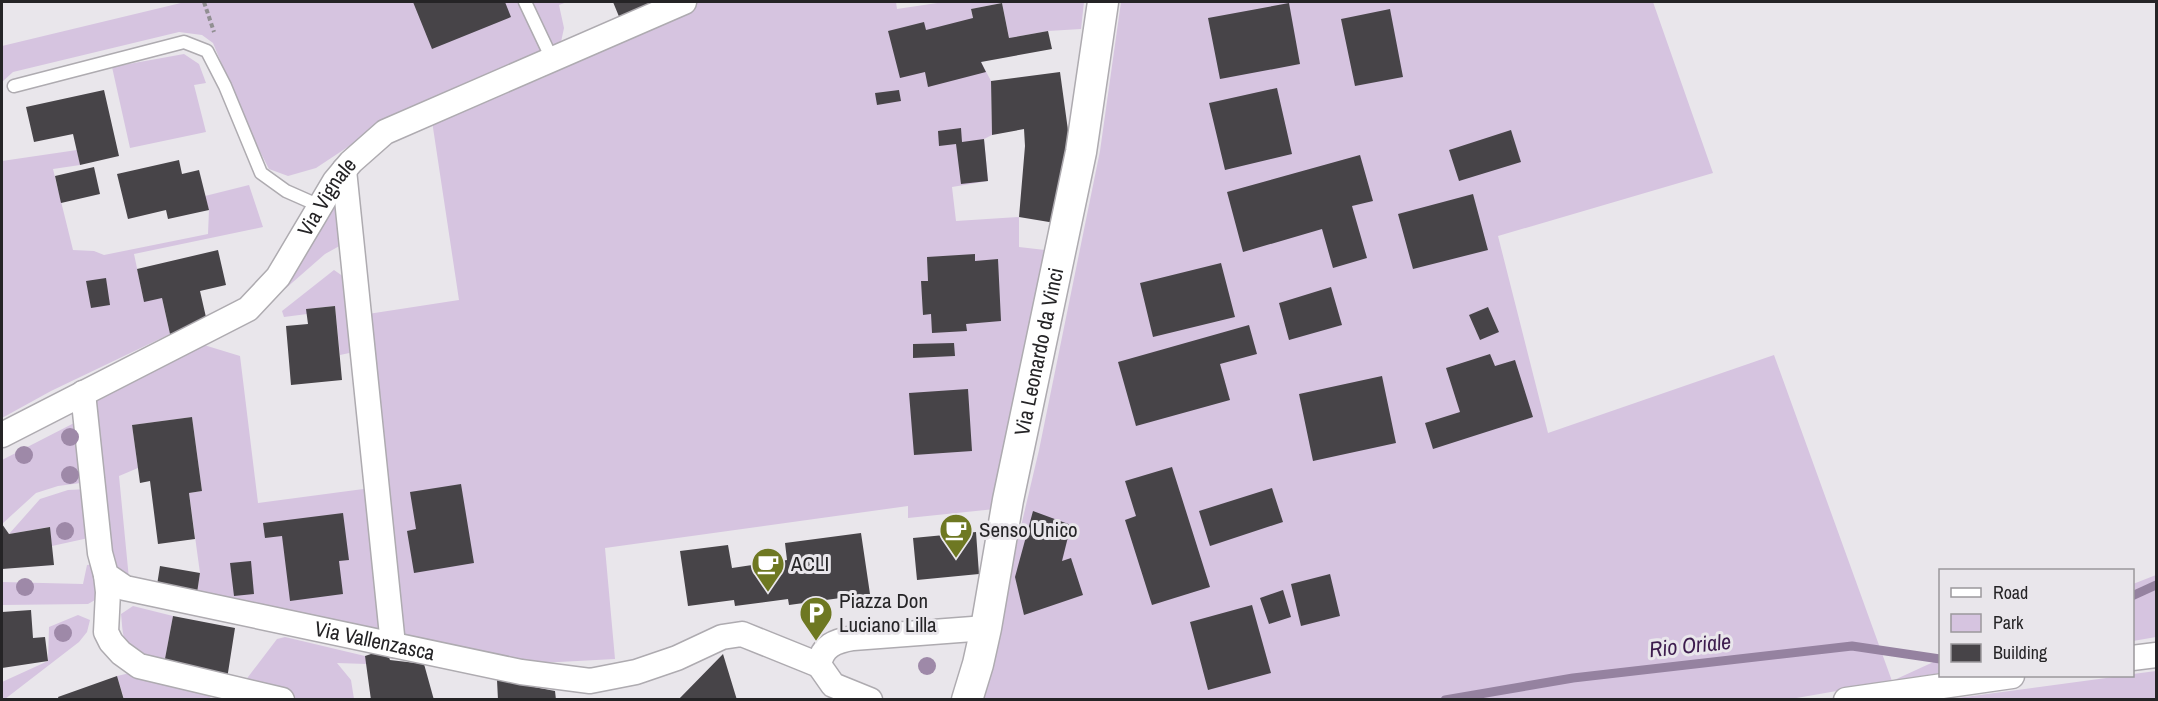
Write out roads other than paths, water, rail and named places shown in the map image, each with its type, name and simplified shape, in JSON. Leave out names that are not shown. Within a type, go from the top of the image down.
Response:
[{"type":"street","name":"Via Vignale","points":[[2,435],[248,309],[278,277],[344,170],[385,132],[684,2]]},
{"type":"street","name":"Via Leonardo da Vinci","points":[[967,699],[986,628],[1008,500],[1081,152],[1103,2]]},
{"type":"street","points":[[344,170],[393,645]]},
{"type":"street","points":[[83,393],[100,552],[108,592],[106,632],[111,642],[140,666],[282,699]]},
{"type":"street","name":"Via Vallenzasca","points":[[106,575],[125,588],[520,672],[590,681],[636,672],[677,658],[722,637],[742,634],[819,665]]},
{"type":"street","points":[[870,699],[833,685],[819,665],[825,648],[843,639],[986,628]]},
{"type":"street","points":[[2134,658],[2157,655]]},
{"type":"street","points":[[1846,699],[1998,677]]},
{"type":"lane","points":[[525,2],[552,59]]},
{"type":"lane","points":[[14,86],[184,42],[192,45],[207,51],[225,86],[261,173],[286,191],[320,206]]},
{"type":"waterway","name":"Rio Oriale","points":[[2134,595],[2156,585]]},
{"type":"waterway","name":"Rio Oriale","points":[[1445,700],[1573,678],[1852,646],[1939,659]]},
{"type":"place","name":"Senso Unico","points":[[956,559]]},
{"type":"place","name":"ACLI","points":[[768,593]]},
{"type":"place","name":"Piazza Don Luciano Lilla","points":[[816,642]]}]
